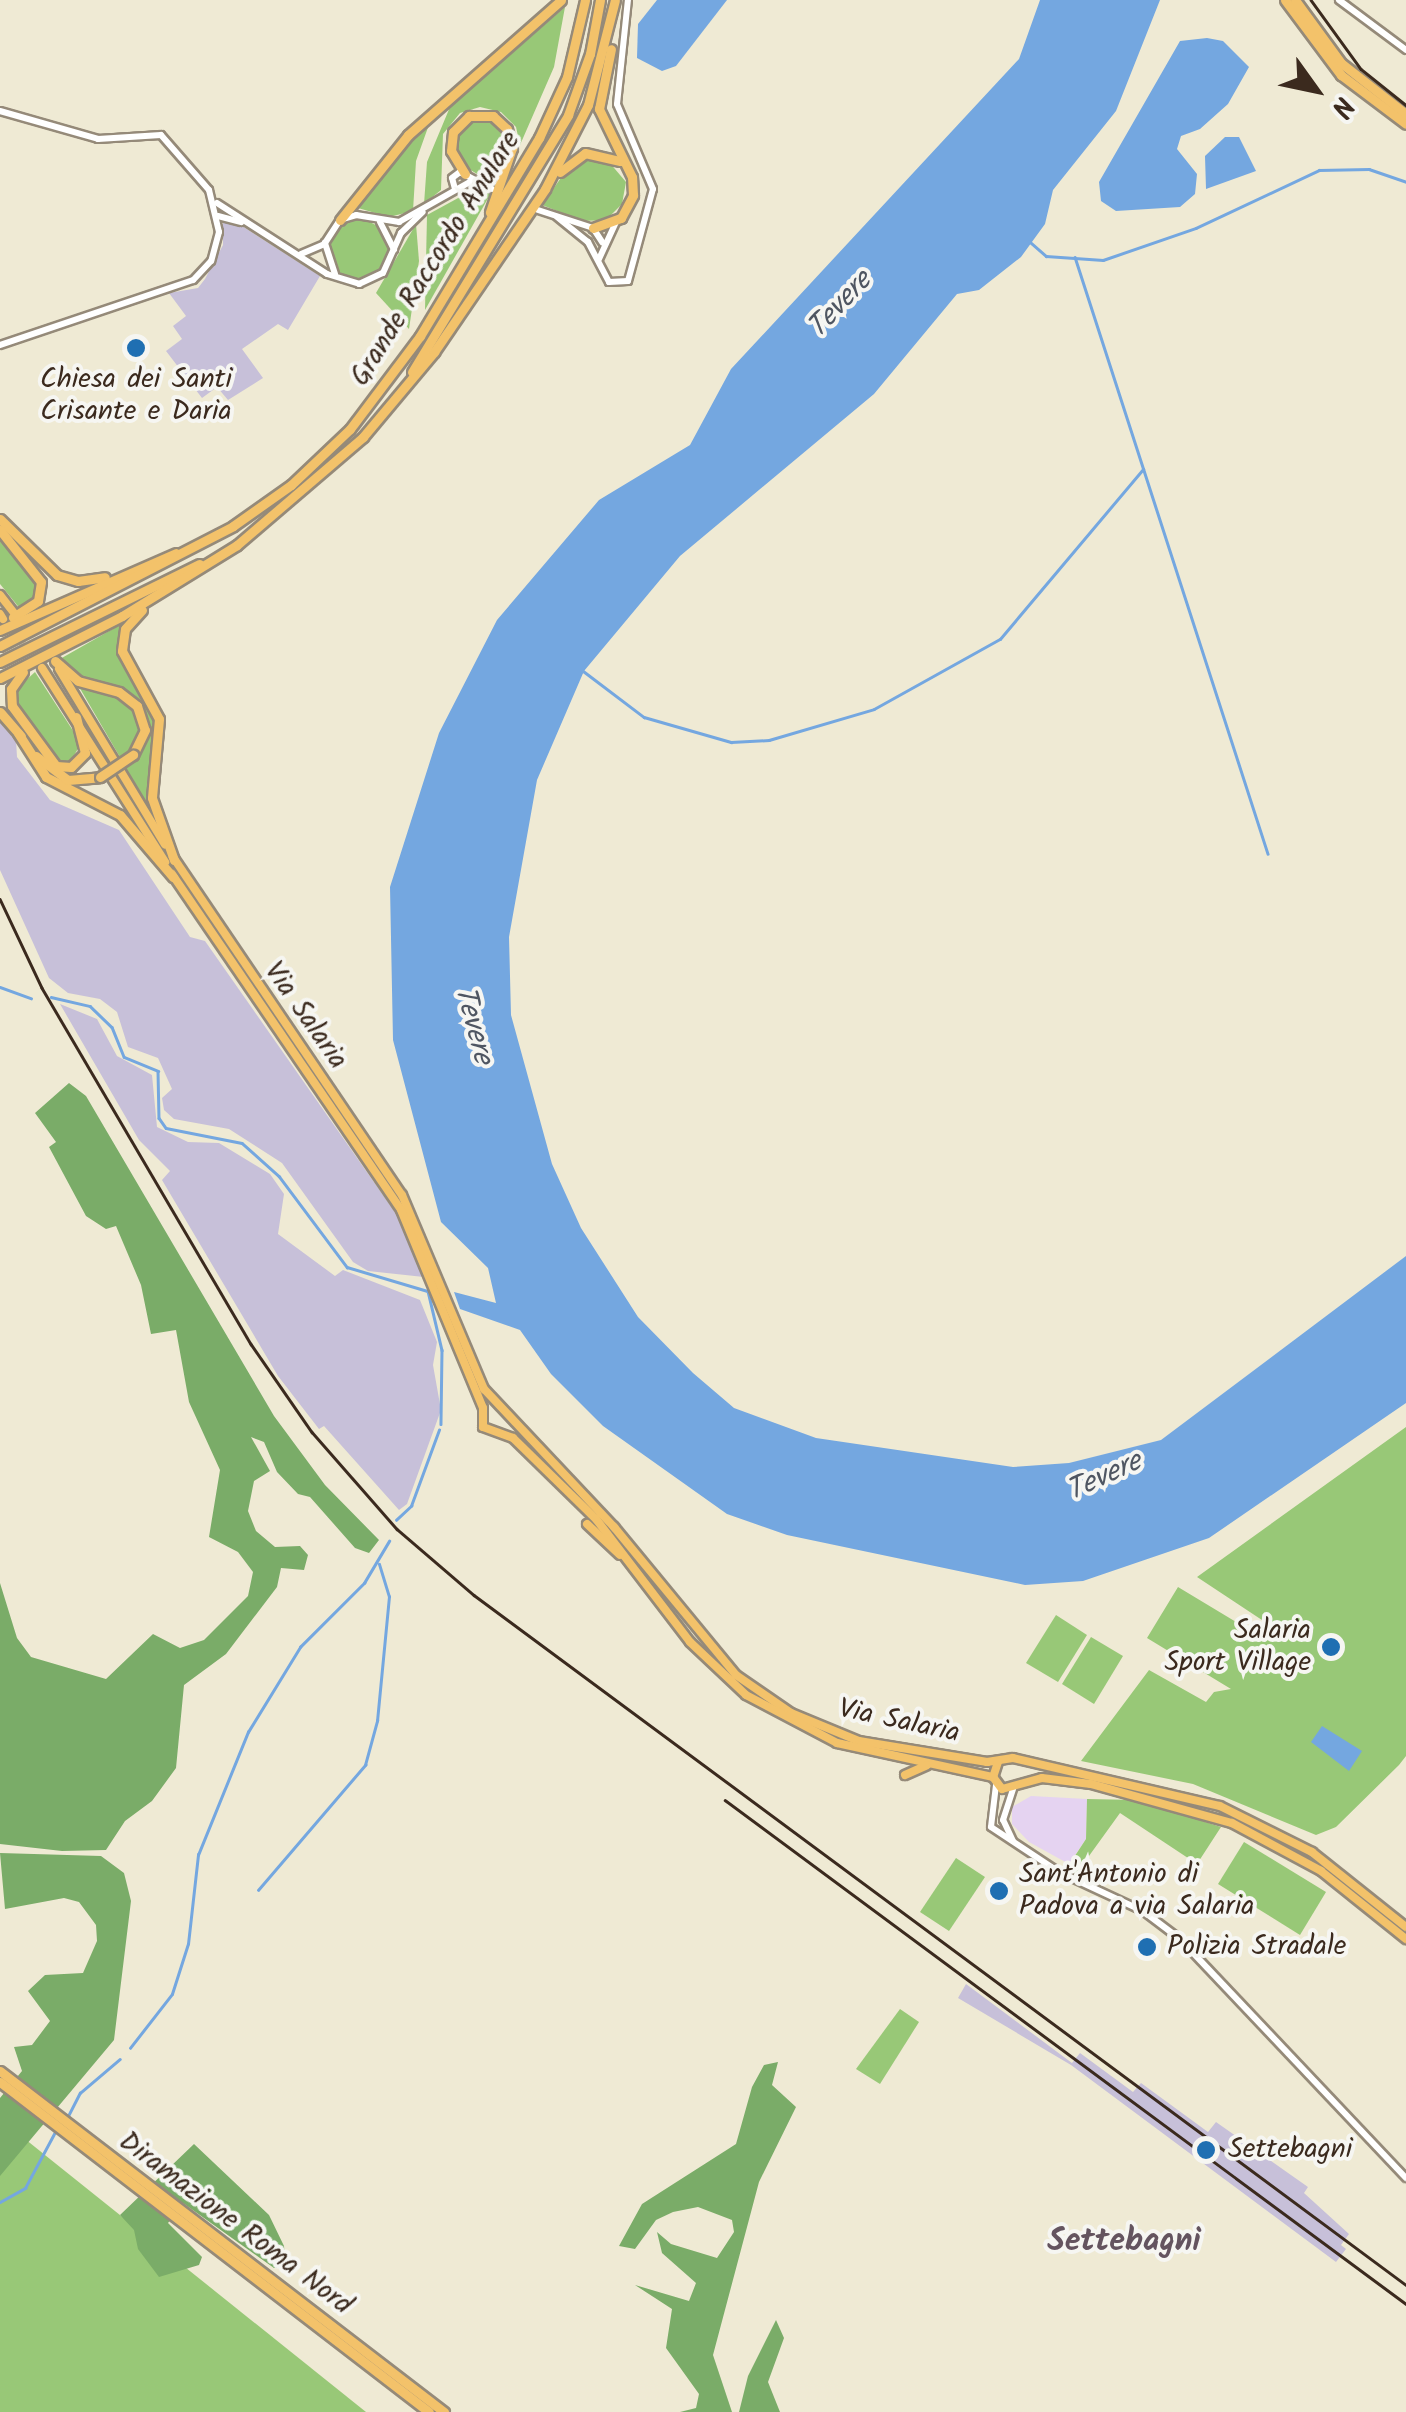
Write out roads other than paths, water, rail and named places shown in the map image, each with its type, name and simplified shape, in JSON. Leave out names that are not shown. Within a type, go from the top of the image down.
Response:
[{"type":"highway","points":[[340,220],[408,135],[562,0]]},
{"type":"highway","name":"Grande Raccordo Anulare","points":[[0,646],[216,536],[292,486],[359,419],[476,244],[561,94],[585,0]]},
{"type":"highway","name":"Grande Raccordo Anulare","points":[[391,403],[568,115],[586,70],[600,0]]},
{"type":"highway","points":[[1285,0],[1341,75],[1406,124]]},
{"type":"highway","points":[[1295,0],[1341,63],[1406,114]]},
{"type":"highway","points":[[593,228],[618,220],[633,195],[598,106],[614,6]]},
{"type":"highway","name":"Grande Raccordo Anulare","points":[[0,678],[39,664],[172,587],[237,545],[326,475],[391,403],[464,312],[545,189],[588,104],[614,6]]},
{"type":"highway","points":[[467,178],[451,151],[452,132],[470,116],[493,116],[507,129],[512,148],[476,244]]},
{"type":"highway","points":[[545,189],[586,153],[607,154],[624,164]]},
{"type":"highway","points":[[0,510],[21,539]]},
{"type":"highway","points":[[0,519],[66,580],[132,570]]},
{"type":"highway","points":[[0,530],[42,587],[36,604],[1,622]]},
{"type":"highway","name":"Grande Raccordo Anulare","points":[[1,622],[216,536]]},
{"type":"highway","name":"Grande Raccordo Anulare","points":[[0,662],[237,545]]},
{"type":"highway","points":[[172,587],[133,618],[122,645],[158,714],[152,798],[174,860]]},
{"type":"highway","points":[[0,712],[58,776],[78,782],[100,777],[134,755],[145,730],[135,704],[80,682],[54,661]]},
{"type":"highway","points":[[39,664],[14,680],[11,702],[56,766],[74,766],[85,753],[76,717]]},
{"type":"highway","points":[[18,733],[46,778],[127,820],[174,876]]},
{"type":"highway","name":"Diramazione Roma Nord","points":[[3,2079],[429,2412]]},
{"type":"highway","name":"Diramazione Roma Nord","points":[[196,2229],[444,2412]]},
{"type":"main road","points":[[0,595],[14,612]]},
{"type":"main road","name":"Via Salaria","points":[[54,661],[174,860],[402,1195],[442,1279],[483,1408],[482,1425],[500,1430],[596,1520],[690,1642],[755,1701],[837,1743],[936,1764],[1016,1788]]},
{"type":"main road","name":"Via Salaria","points":[[39,664],[174,876],[395,1200],[484,1389],[614,1527],[697,1636],[759,1693],[859,1741],[1020,1762],[1147,1785],[1253,1820],[1334,1868],[1406,1927]]},
{"type":"main road","points":[[483,1408],[499,1404]]},
{"type":"main road","points":[[500,1430],[508,1413]]},
{"type":"main road","points":[[587,1524],[631,1565]]},
{"type":"main road","points":[[994,1780],[998,1762]]},
{"type":"main road","points":[[1016,1788],[1025,1777],[1020,1762]]},
{"type":"main road","points":[[904,1775],[936,1764]]},
{"type":"main road","points":[[1016,1788],[1042,1778],[1101,1785],[1223,1819],[1314,1866],[1406,1939]]},
{"type":"street","points":[[557,217],[582,236],[616,286],[630,280],[653,192],[649,168],[617,104],[628,0]]},
{"type":"street","points":[[1338,0],[1406,50]]},
{"type":"street","points":[[0,111],[98,139],[161,134],[216,203],[339,278],[371,282],[423,212]]},
{"type":"street","points":[[455,189],[453,176],[492,189]]},
{"type":"street","points":[[293,252],[311,255],[340,220],[400,222],[423,212],[467,178]]},
{"type":"street","points":[[0,346],[193,280],[215,251],[216,203]]},
{"type":"street","points":[[538,210],[593,228],[602,242]]},
{"type":"street","points":[[218,216],[252,227]]},
{"type":"street","points":[[374,219],[388,231],[394,251]]},
{"type":"street","points":[[600,266],[602,242],[618,220]]},
{"type":"street","points":[[324,243],[326,264],[339,278]]},
{"type":"street","points":[[994,1780],[991,1827],[1143,1911],[1180,1940],[1406,2178]]},
{"type":"street","points":[[1014,1842],[1003,1820],[1016,1788]]},
{"type":"water","points":[[657,0],[727,0],[676,66],[662,71],[637,58],[638,24]]},
{"type":"water","name":"Tevere","points":[[1040,0],[1160,0],[1116,111],[1053,190],[1045,224],[1021,257],[979,290],[957,294],[874,394],[680,556],[584,671],[537,780],[509,937],[511,1015],[552,1164],[581,1228],[638,1317],[693,1373],[734,1408],[816,1438],[1013,1467],[1069,1463],[1161,1440],[1406,1256],[1406,1403],[1209,1538],[1083,1581],[1025,1585],[787,1535],[727,1514],[603,1426],[551,1374],[520,1330],[460,1309],[454,1292],[496,1303],[488,1268],[441,1222],[393,1040],[390,887],[439,733],[497,620],[599,500],[690,445],[731,369],[1019,59]]},
{"type":"water","points":[[1180,41],[1223,41],[1249,67],[1228,104],[1200,129],[1181,136],[1177,149],[1197,174],[1195,194],[1180,207],[1116,211],[1101,201],[1099,182]]},
{"type":"water","points":[[1225,137],[1239,137],[1256,171],[1206,189],[1205,156]]},
{"type":"water","points":[[1322,1726],[1362,1751],[1349,1771],[1311,1742]]},
{"type":"waterway","points":[[1029,241],[1046,256],[1103,260],[1196,228],[1319,170],[1369,169],[1406,182]]},
{"type":"waterway","points":[[1075,257],[1268,854]]},
{"type":"waterway","points":[[582,670],[644,717],[731,742],[769,740],[874,709],[1000,639],[1143,469]]},
{"type":"waterway","points":[[0,987],[31,998]]},
{"type":"waterway","points":[[51,997],[90,1006],[112,1027],[124,1057],[158,1071],[159,1118],[166,1128],[242,1143],[279,1176],[347,1267],[431,1292]]},
{"type":"waterway","points":[[428,1291],[442,1350],[441,1424]]},
{"type":"waterway","points":[[396,1520],[411,1506],[439,1430]]},
{"type":"waterway","points":[[130,2048],[172,1994],[188,1944],[198,1855],[248,1732],[300,1647],[364,1583],[389,1541]]},
{"type":"waterway","points":[[258,1890],[365,1765],[377,1721],[389,1597],[379,1564]]},
{"type":"waterway","points":[[67,2118],[80,2093],[120,2059]]},
{"type":"waterway","points":[[0,2202],[25,2188],[55,2132]]},
{"type":"tunnel","points":[[3,619],[38,662]]},
{"type":"railway","points":[[1311,0],[1361,69],[1406,105]]},
{"type":"railway","points":[[0,899],[42,988],[251,1344],[312,1432],[397,1529],[474,1595],[1406,2285]]},
{"type":"railway","points":[[725,1800],[1406,2304]]},
{"type":"place","name":"Chiesa dei Santi Crisante e Daria","points":[[136,348]]},
{"type":"place","name":"Salaria Sport Village","points":[[1331,1647]]},
{"type":"place","name":"Sant'Antonio di Padova a via Salaria","points":[[999,1891]]},
{"type":"place","name":"Polizia Stradale","points":[[1147,1947]]},
{"type":"place","name":"Settebagni","points":[[1206,2150]]},
{"type":"district","name":"Settebagni","points":[[1124,2242]]}]
